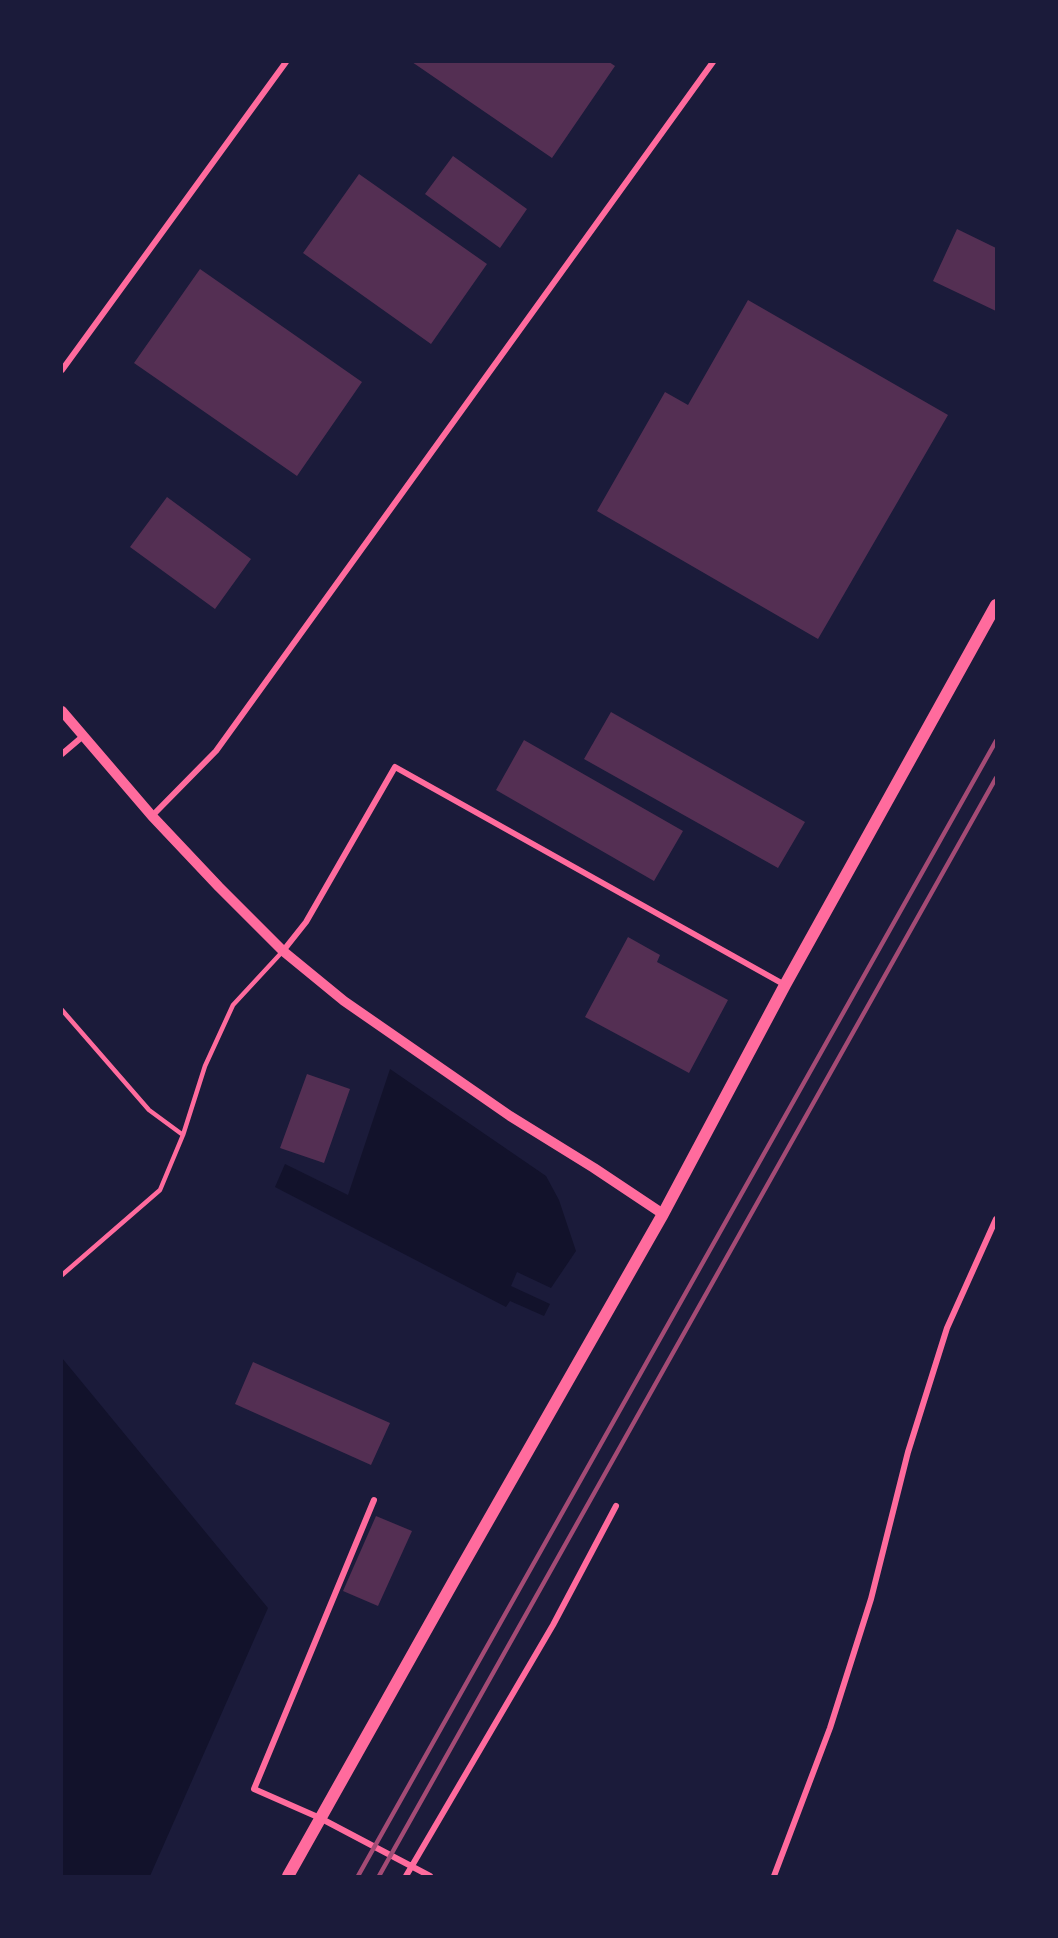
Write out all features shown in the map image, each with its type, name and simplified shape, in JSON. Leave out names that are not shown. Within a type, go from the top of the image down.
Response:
[{"type":"main road","points":[[288,1876],[663,1214],[785,985],[996,605]]},
{"type":"street","points":[[62,370],[286,62]]},
{"type":"street","points":[[152,816],[216,751],[713,62]]},
{"type":"street","points":[[62,711],[152,816],[283,951],[344,1001],[510,1116],[663,1214]]},
{"type":"street","points":[[62,754],[82,736]]},
{"type":"street","points":[[283,951],[306,922],[395,767],[785,985]]},
{"type":"street","points":[[774,1876],[830,1728],[871,1599],[908,1452],[947,1328],[996,1220]]},
{"type":"street","points":[[374,1500],[254,1789],[321,1818],[411,1868],[430,1876]]},
{"type":"street","points":[[406,1876],[554,1625],[616,1506]]},
{"type":"lane","points":[[62,1275],[160,1190],[183,1135],[205,1065],[233,1005],[283,951]]},
{"type":"lane","points":[[62,1010],[149,1110],[183,1135]]},
{"type":"shaded area","points":[[390,1069],[546,1176],[559,1200],[576,1251],[551,1288],[517,1272],[511,1286],[550,1304],[544,1316],[510,1301],[506,1307],[275,1187],[285,1164],[348,1195]]},
{"type":"shaded area","points":[[62,1358],[268,1608],[150,1876],[62,1876]]},
{"type":"building","points":[[412,62],[609,62],[615,66],[552,158]]},
{"type":"building","points":[[453,156],[527,209],[500,248],[425,194]]},
{"type":"building","points":[[359,174],[487,264],[431,344],[303,253]]},
{"type":"building","points":[[957,229],[996,248],[996,311],[933,281]]},
{"type":"building","points":[[200,269],[362,382],[297,476],[134,363]]},
{"type":"building","points":[[748,300],[948,415],[818,639],[597,511],[665,392],[688,405]]},
{"type":"building","points":[[167,497],[251,559],[215,609],[130,547]]},
{"type":"building","points":[[611,712],[805,822],[778,868],[584,759]]},
{"type":"building","points":[[524,740],[683,831],[654,881],[496,790]]},
{"type":"building","points":[[628,937],[660,955],[657,962],[728,1000],[689,1073],[585,1017]]},
{"type":"building","points":[[307,1074],[350,1089],[324,1163],[280,1148]]},
{"type":"building","points":[[253,1362],[390,1423],[371,1465],[235,1404]]},
{"type":"building","points":[[376,1516],[412,1531],[378,1606],[343,1591]]},
{"type":"railway","points":[[358,1876],[996,741]]},
{"type":"railway","points":[[379,1876],[996,778]]}]
